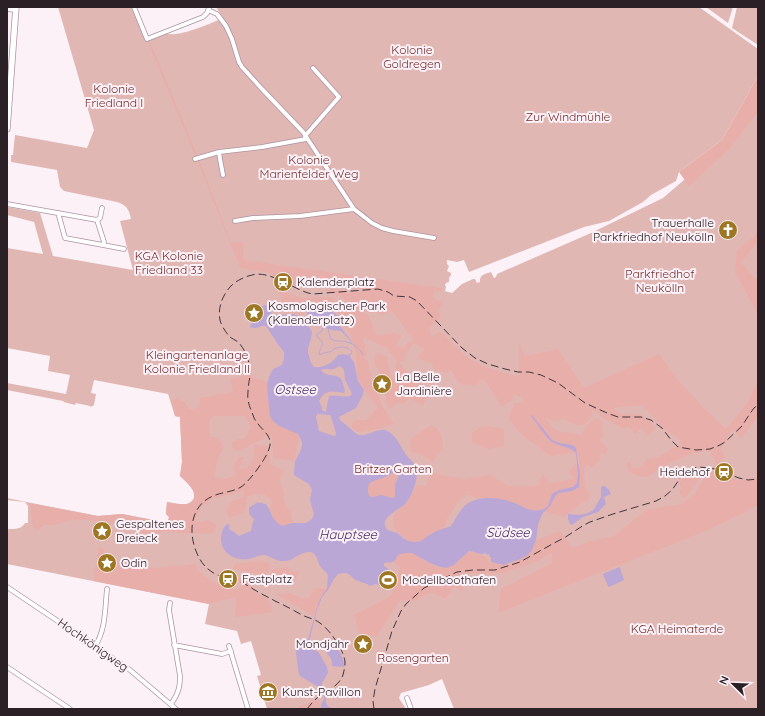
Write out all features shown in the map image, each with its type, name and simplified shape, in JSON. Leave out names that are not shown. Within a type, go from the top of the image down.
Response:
[{"type":"main road","points":[[7,129],[16,9]]},
{"type":"street","points":[[134,7],[147,39],[206,15],[208,8],[217,14],[226,26],[232,38],[239,62],[242,67],[296,124],[354,209],[372,223],[382,228],[434,238]]},
{"type":"street","points":[[7,9],[16,9]]},
{"type":"street","points":[[195,159],[219,152],[262,147],[306,137],[340,97],[313,68]]},
{"type":"street","points":[[219,152],[223,175]]},
{"type":"street","points":[[7,204],[97,220]]},
{"type":"street","points":[[97,220],[100,218],[102,208]]},
{"type":"street","points":[[234,221],[253,218],[300,216],[354,209]]},
{"type":"street","points":[[59,213],[65,238],[124,249]]},
{"type":"street","points":[[97,220],[104,242],[103,245]]},
{"type":"street","name":"Hochkönigweg","points":[[7,587],[130,670],[176,709]]},
{"type":"street","points":[[95,646],[100,637],[107,589]]},
{"type":"street","points":[[170,603],[169,610],[180,676],[180,686],[177,695],[171,704]]},
{"type":"street","points":[[174,645],[222,654],[231,651]]},
{"type":"street","points":[[230,646],[248,709]]},
{"type":"street","points":[[7,667],[70,709]]},
{"type":"street","points":[[406,698],[411,709]]},
{"type":"green space","points":[[58,7],[133,7],[146,41],[166,33],[177,34],[194,30],[223,18],[216,7],[699,7],[758,49],[758,76],[722,140],[679,172],[676,181],[609,221],[584,227],[469,272],[464,260],[457,262],[447,260],[447,264],[449,266],[447,271],[451,273],[451,275],[449,282],[445,285],[445,291],[452,293],[462,284],[473,279],[475,279],[477,283],[480,282],[481,276],[491,272],[494,278],[497,274],[591,233],[663,198],[727,143],[758,100],[758,709],[454,709],[442,679],[429,685],[401,693],[399,698],[406,709],[267,709],[257,676],[261,675],[251,641],[241,644],[237,631],[205,624],[209,604],[7,564],[7,529],[17,529],[25,523],[28,523],[28,506],[25,502],[7,500],[7,498],[98,516],[122,514],[158,521],[160,525],[168,521],[169,517],[166,514],[167,502],[187,504],[194,498],[194,492],[188,483],[180,476],[182,462],[180,417],[175,416],[168,394],[94,380],[91,393],[96,394],[94,405],[91,407],[76,403],[75,405],[63,401],[7,390],[7,383],[66,394],[70,375],[48,371],[50,356],[7,348],[7,248],[43,254],[34,222],[7,215],[7,207],[40,213],[53,256],[133,270],[120,221],[131,219],[125,206],[117,202],[64,191],[60,187],[57,170],[11,162],[15,135],[87,148],[94,130]]},
{"type":"green space","points":[[706,7],[733,7],[728,23]]},
{"type":"green space","points":[[737,7],[758,7],[758,45],[732,28]]},
{"type":"shaded area","points":[[149,40],[202,167],[231,243],[243,242],[243,260],[441,288],[441,291],[434,291],[433,298],[443,303],[439,310],[441,315],[440,317],[429,329],[432,336],[434,337],[438,332],[442,332],[469,358],[480,365],[499,372],[519,376],[519,343],[525,356],[558,349],[584,388],[659,354],[677,379],[726,429],[747,403],[758,383],[758,416],[742,438],[732,430],[721,449],[725,457],[717,465],[710,451],[701,452],[685,456],[646,477],[630,472],[627,467],[627,463],[630,462],[633,468],[642,466],[647,459],[658,457],[681,444],[678,437],[667,432],[642,405],[613,408],[621,414],[637,414],[647,419],[656,428],[648,436],[641,428],[635,434],[629,427],[622,428],[592,410],[592,416],[585,424],[577,425],[562,418],[557,422],[546,418],[553,428],[561,432],[581,436],[586,427],[592,421],[598,418],[603,423],[603,436],[599,440],[608,449],[606,454],[600,453],[600,460],[592,468],[588,465],[584,467],[585,487],[590,498],[586,502],[583,502],[564,517],[545,512],[543,509],[531,510],[496,498],[478,499],[466,495],[457,503],[448,517],[443,529],[431,533],[422,541],[409,541],[394,529],[393,517],[398,510],[407,503],[417,485],[426,486],[431,471],[440,475],[464,479],[490,475],[508,486],[532,486],[539,485],[540,479],[543,475],[549,483],[573,479],[569,471],[576,464],[580,465],[577,452],[551,456],[523,436],[509,419],[514,403],[521,403],[524,398],[513,394],[512,400],[502,407],[486,382],[480,379],[478,384],[474,386],[469,384],[463,385],[456,379],[451,370],[447,373],[435,370],[431,362],[418,358],[425,349],[416,344],[413,344],[410,348],[404,361],[399,362],[413,379],[426,386],[430,393],[423,405],[409,399],[404,404],[397,402],[390,410],[386,403],[384,391],[381,390],[381,377],[374,360],[378,353],[387,357],[392,378],[397,371],[395,364],[397,361],[386,347],[363,338],[367,356],[363,357],[368,361],[372,380],[383,407],[394,424],[373,430],[357,432],[352,428],[352,423],[355,420],[366,420],[378,408],[366,392],[357,376],[356,356],[352,338],[343,324],[341,315],[328,307],[318,305],[307,308],[300,316],[295,313],[285,313],[279,290],[302,298],[331,297],[341,302],[347,310],[350,308],[368,315],[377,335],[392,333],[401,335],[401,338],[398,340],[397,344],[400,347],[403,348],[406,346],[407,343],[412,341],[413,338],[393,312],[389,311],[383,315],[376,312],[370,313],[348,305],[343,298],[324,290],[333,288],[347,293],[364,291],[352,285],[317,287],[321,278],[315,275],[288,288],[270,273],[240,268],[148,42]]},
{"type":"shaded area","points":[[758,76],[758,112],[728,150],[689,186],[679,172],[722,140]]},
{"type":"shaded area","points":[[758,226],[758,241],[741,263],[758,281],[758,315],[735,273],[737,250],[756,235]]},
{"type":"shaded area","points":[[241,349],[252,377],[268,382],[269,411],[279,426],[298,434],[299,437],[294,461],[273,458],[272,435],[238,451],[231,447],[232,442],[238,439],[244,439],[251,427],[245,416],[214,416],[209,420],[210,437],[219,438],[224,448],[218,458],[214,477],[224,479],[237,475],[233,469],[238,457],[244,457],[239,469],[247,468],[254,456],[254,445],[269,446],[270,464],[282,470],[283,473],[279,479],[284,494],[283,498],[290,511],[293,522],[284,526],[278,524],[269,508],[273,502],[263,493],[248,496],[244,513],[229,517],[226,511],[231,502],[244,497],[243,490],[234,494],[213,498],[202,506],[195,522],[208,520],[215,524],[215,530],[211,534],[162,531],[155,535],[146,535],[121,524],[88,520],[72,520],[52,525],[44,525],[38,530],[33,528],[30,503],[98,516],[122,514],[158,521],[160,525],[168,521],[169,517],[166,514],[167,502],[188,504],[191,502],[194,498],[194,492],[180,476],[182,462],[180,417],[175,416],[171,400],[180,398],[181,401],[184,401],[188,408],[194,410],[199,406],[200,398],[233,392],[230,379],[247,375]]},
{"type":"shaded area","points":[[431,425],[437,429],[442,437],[443,448],[432,462],[421,454],[412,452],[410,448],[411,439]]},
{"type":"shaded area","points":[[489,426],[504,429],[504,446],[489,449],[472,442],[472,433],[481,427]]},
{"type":"shaded area","points":[[710,470],[741,481],[758,477],[758,505],[703,532],[498,613],[501,589],[552,563],[552,553],[536,562],[503,573],[468,573],[468,580],[462,591],[454,587],[445,599],[436,594],[430,593],[416,601],[400,600],[377,636],[360,635],[354,615],[391,596],[400,567],[393,562],[399,554],[411,553],[438,567],[448,567],[455,564],[465,554],[471,551],[487,557],[488,561],[504,565],[518,560],[528,554],[533,548],[536,540],[560,531],[573,548],[588,542],[614,536],[646,510],[682,504],[694,494]]},
{"type":"shaded area","points":[[398,472],[399,474],[395,485],[395,497],[369,496],[368,487],[370,483]]},
{"type":"shaded area","points":[[690,474],[696,474],[700,478],[685,498],[682,498],[679,491],[682,488],[679,484],[683,477]]},
{"type":"shaded area","points":[[99,547],[103,549],[108,556],[104,562],[108,567],[119,560],[134,561],[154,568],[195,564],[206,577],[212,581],[236,590],[242,585],[233,577],[247,581],[255,593],[263,596],[267,600],[273,612],[235,617],[236,597],[209,604],[94,581]]},
{"type":"shaded area","points":[[262,561],[268,563],[271,567],[265,575],[233,569],[234,564]]},
{"type":"shaded area","points":[[287,567],[299,573],[296,579],[288,582],[282,582],[282,577],[275,579],[270,583],[270,589],[268,590],[268,579],[273,569]]},
{"type":"shaded area","points":[[328,588],[319,601],[314,616],[276,594],[290,593],[302,598],[308,598],[314,589]]},
{"type":"shaded area","points":[[319,700],[321,709],[297,709],[298,706]]},
{"type":"water","points":[[262,306],[268,306],[272,314],[293,314],[302,317],[312,332],[308,352],[311,363],[314,367],[321,367],[328,364],[338,355],[348,355],[351,353],[350,357],[354,362],[358,381],[364,390],[356,408],[339,417],[340,420],[359,435],[365,435],[380,430],[389,432],[393,435],[417,469],[415,485],[408,501],[391,514],[385,521],[386,528],[388,530],[397,533],[404,539],[417,542],[433,533],[451,526],[467,504],[479,499],[493,498],[507,500],[531,510],[540,510],[548,506],[552,494],[559,490],[573,487],[577,483],[578,474],[576,453],[570,449],[555,444],[550,440],[531,416],[532,415],[552,440],[559,443],[572,445],[576,448],[580,475],[579,487],[572,491],[559,493],[556,495],[540,519],[536,540],[528,555],[504,565],[491,562],[490,555],[487,555],[486,553],[480,554],[469,551],[454,565],[446,568],[432,564],[412,553],[399,554],[395,561],[384,563],[384,566],[390,571],[391,578],[387,583],[380,586],[376,584],[370,586],[355,580],[346,573],[338,574],[322,597],[309,642],[311,647],[319,653],[327,667],[328,673],[322,683],[322,687],[325,693],[326,703],[332,709],[321,709],[321,704],[324,699],[322,689],[300,676],[297,662],[297,647],[300,643],[308,639],[319,601],[327,589],[328,575],[320,566],[316,556],[313,553],[306,552],[288,561],[279,561],[264,555],[249,559],[239,559],[231,556],[224,550],[221,541],[222,532],[227,524],[230,525],[229,529],[239,536],[251,531],[254,519],[249,514],[249,507],[257,503],[254,502],[262,502],[266,504],[274,519],[282,526],[292,523],[306,523],[312,519],[314,514],[310,500],[312,490],[309,484],[294,475],[295,461],[300,452],[302,442],[298,434],[279,426],[270,416],[267,385],[273,369],[282,365],[284,352],[266,326],[255,328],[250,327],[252,321],[261,318],[264,312]],"holes":[[[339,366],[344,370],[345,380],[352,394],[350,396],[329,396],[325,412],[322,410],[319,401],[321,397],[324,394],[333,391],[344,393],[345,391],[339,377],[326,374],[321,370],[331,370]],[[317,414],[330,415],[336,434],[335,436],[319,431],[316,417]],[[398,472],[399,474],[395,485],[395,497],[393,498],[381,495],[373,497],[369,496],[368,487],[370,483]]]},
{"type":"water","points":[[318,308],[325,308],[339,316],[340,326],[349,338],[341,331],[331,330],[317,325],[313,319],[308,316],[306,311],[312,311]]},
{"type":"water","points":[[602,486],[605,486],[611,494],[604,497],[606,504],[598,512],[583,517],[572,525],[570,524],[568,514],[585,514],[594,509],[601,497]]},
{"type":"water","points":[[619,567],[624,580],[609,587],[603,574]]},
{"type":"water","points":[[331,641],[342,656],[344,667],[332,666],[331,659],[323,649]]},
{"type":"waterway","points":[[323,327],[322,331],[316,335],[322,342],[319,355],[341,347],[352,351],[351,354]]},
{"type":"waterway","points":[[328,329],[331,339],[351,343],[357,347],[363,355]]},
{"type":"waterway","points":[[349,338],[352,344]]},
{"type":"railway","points":[[307,709],[317,698],[336,685],[343,675],[345,664],[344,657],[336,641],[328,630],[318,622],[243,583],[219,576],[212,572],[200,560],[192,535],[193,519],[200,506],[213,496],[241,487],[261,464],[270,444],[269,437],[258,425],[249,405],[248,388],[250,369],[246,355],[240,344],[231,338],[227,333],[220,320],[219,312],[222,301],[228,289],[235,282],[247,276],[259,274],[273,277],[302,291],[313,294],[378,289],[388,292],[394,296],[410,297],[417,301],[462,348],[475,358],[505,369],[541,375],[558,383],[585,403],[618,417],[641,417],[651,420],[662,428],[678,447],[696,450],[710,449],[720,445],[742,426],[754,408],[758,405]]},
{"type":"railway","points":[[374,709],[373,701],[375,689],[392,631],[401,611],[406,604],[424,588],[457,572],[495,570],[520,562],[590,522],[656,501],[672,490],[681,477],[693,468],[698,467],[715,469],[739,478],[748,480],[758,479]]},
{"type":"place","name":"Trauerhalle Parkfriedhof Neukölln","points":[[728,230]]},
{"type":"place","name":"Kalenderplatz","points":[[283,282]]},
{"type":"place","name":"Kosmologischer Park (Kalenderplatz)","points":[[254,313]]},
{"type":"place","name":"La Belle Jardinière","points":[[382,384]]},
{"type":"place","name":"Heidehof","points":[[724,472]]},
{"type":"place","name":"Gespaltenes Dreieck","points":[[102,531]]},
{"type":"place","name":"Odin","points":[[107,563]]},
{"type":"place","name":"Festplatz","points":[[228,579]]},
{"type":"place","name":"Modellboothafen","points":[[388,580]]},
{"type":"place","name":"Mondjahr","points":[[363,644]]},
{"type":"place","name":"Kunst-Pavillon","points":[[268,692]]},
{"type":"park label","name":"Kolonie Goldregen","points":[[412,57]]},
{"type":"park label","name":"Kolonie Friedland I","points":[[114,96]]},
{"type":"park label","name":"Zur Windmühle","points":[[568,117]]},
{"type":"park label","name":"Kolonie Marienfelder Weg","points":[[309,167]]},
{"type":"park label","name":"KGA Kolonie Friedland 33","points":[[169,263]]},
{"type":"park label","name":"Parkfriedhof Neukölln","points":[[660,281]]},
{"type":"park label","name":"Kleingartenanlage Kolonie Friedland II","points":[[197,362]]},
{"type":"park label","name":"Britzer Garten","points":[[393,469]]},
{"type":"park label","name":"KGA Heimaterde","points":[[677,629]]},
{"type":"park label","name":"Rosengarten","points":[[413,658]]},
{"type":"water label","name":"Ostsee","points":[[295,389]]},
{"type":"water label","name":"Südsee","points":[[508,532]]},
{"type":"water label","name":"Hauptsee","points":[[348,534]]}]
